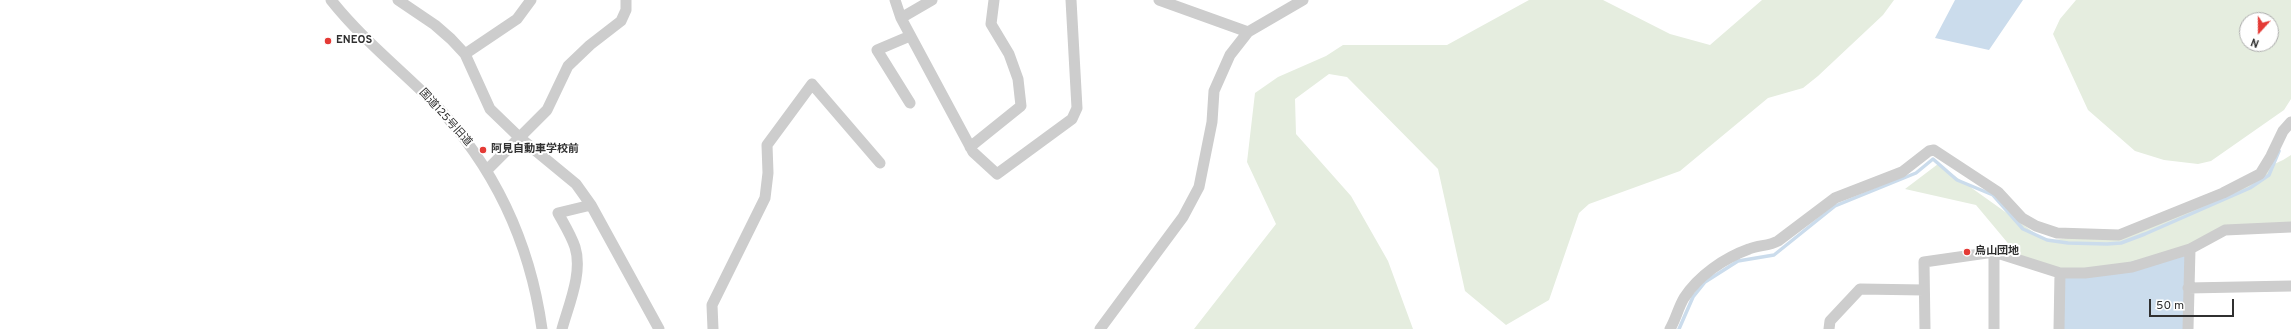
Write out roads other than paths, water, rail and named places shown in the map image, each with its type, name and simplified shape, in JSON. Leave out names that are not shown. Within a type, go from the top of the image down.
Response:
[{"type":"street","name":"国道125号旧道","points":[[331,0],[357,29],[434,104],[487,170],[510,214],[520,238],[535,290],[542,329]]},
{"type":"street","points":[[398,0],[435,25],[465,54],[490,109],[519,137],[568,176],[591,205],[659,329]]},
{"type":"street","points":[[465,54],[517,19],[531,0]]},
{"type":"street","points":[[487,170],[547,110],[568,66],[590,45],[621,21],[626,10],[626,0]]},
{"type":"street","points":[[895,0],[901,18],[910,36],[970,147],[973,152],[997,174],[1072,119],[1077,108],[1071,0]]},
{"type":"street","points":[[901,18],[932,0]]},
{"type":"street","points":[[970,147],[1021,106],[1018,79],[1009,54],[992,24],[994,0]]},
{"type":"street","points":[[1159,0],[1248,32]]},
{"type":"street","points":[[1100,329],[1183,216],[1199,187],[1212,122],[1214,91],[1230,55],[1248,32],[1303,0]]},
{"type":"street","points":[[910,36],[877,50],[910,103]]},
{"type":"street","points":[[713,329],[712,305],[765,198],[768,173],[768,145],[812,84],[880,163]]},
{"type":"street","points":[[1670,329],[1683,300],[1697,280],[1719,264],[1749,249],[1778,241],[1835,198],[1902,172],[1930,151],[1934,150],[1998,192],[2022,218],[2036,226],[2057,233],[2119,235],[2223,193],[2260,174],[2271,156],[2283,130],[2291,122]]},
{"type":"street","points":[[562,329],[575,282],[577,261],[575,248],[558,213],[591,205]]},
{"type":"street","points":[[1924,329],[1924,262],[1994,252],[2060,273],[2085,273],[2132,267],[2190,249],[2225,230],[2291,227]]},
{"type":"street","points":[[2188,329],[2190,249]]},
{"type":"street","points":[[1994,252],[1994,329]]},
{"type":"street","points":[[2059,329],[2060,273]]},
{"type":"street","points":[[2188,288],[2291,286]]},
{"type":"street","points":[[1830,329],[1830,321],[1860,289],[1924,290]]},
{"type":"water","points":[[1955,0],[2023,0],[1989,50],[1935,38]]},
{"type":"water","points":[[2186,248],[2184,329],[2059,329],[2060,270],[2085,273]]},
{"type":"waterway","points":[[1679,329],[1693,297],[1705,282],[1738,261],[1774,255],[1835,206],[1916,173],[1933,159],[1957,180],[1993,195],[2023,229],[2047,240],[2068,243],[2107,244],[2121,243],[2145,234],[2250,188],[2269,175],[2279,151]]},
{"type":"place","name":"ENEOS","points":[[328,41]]},
{"type":"place","name":"阿見自動車学校前","points":[[483,150]]},
{"type":"place","name":"烏山団地","points":[[1967,252]]}]
